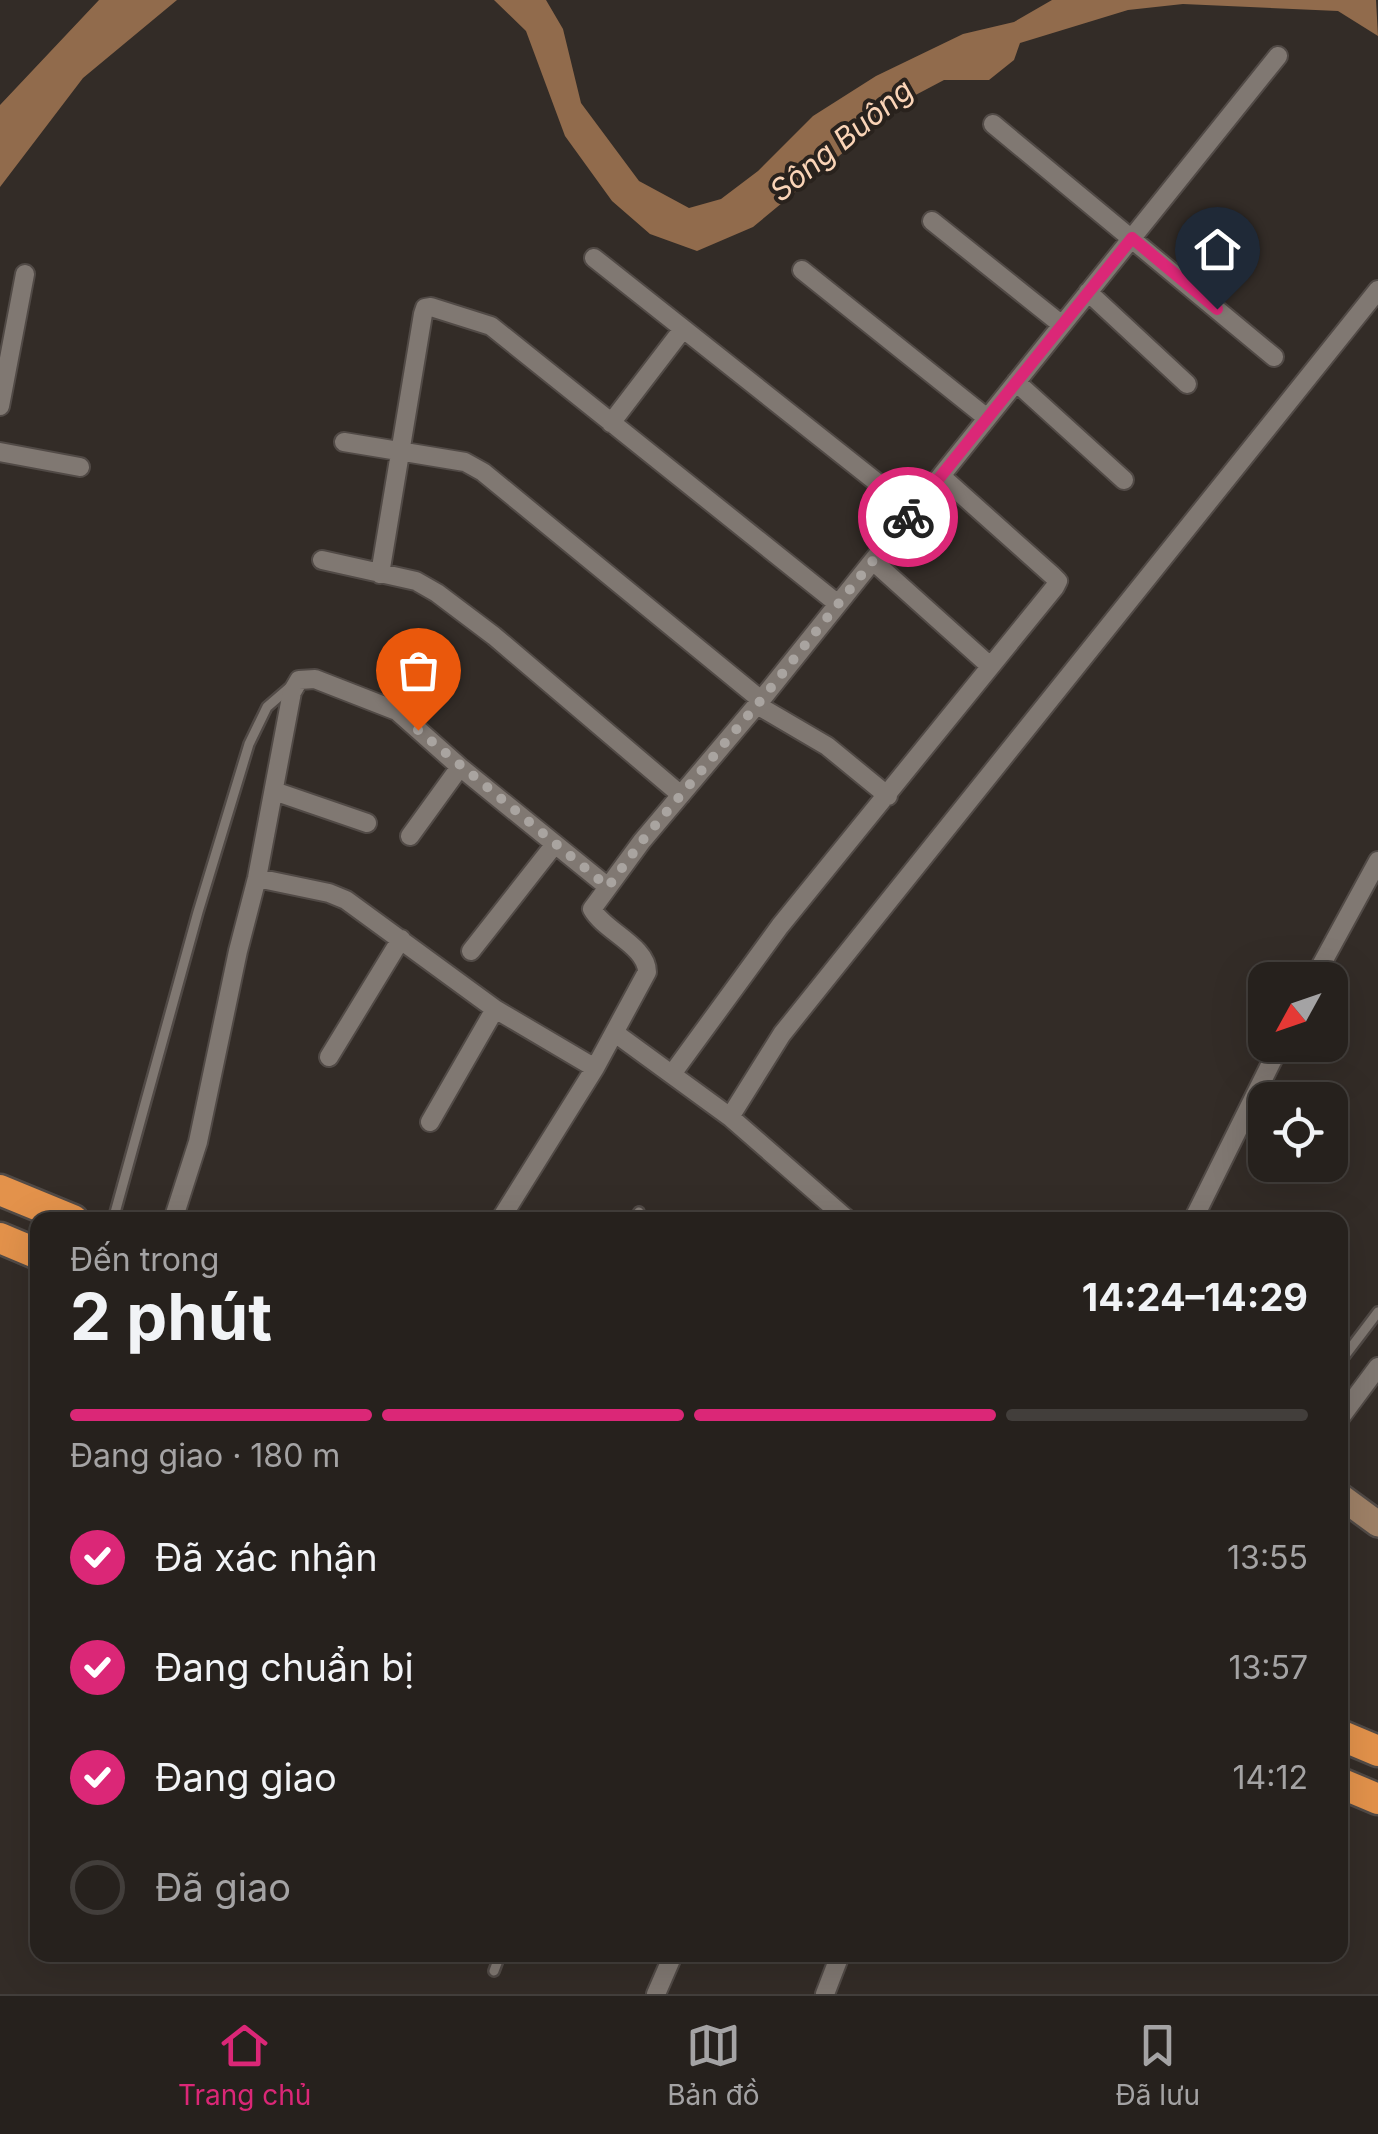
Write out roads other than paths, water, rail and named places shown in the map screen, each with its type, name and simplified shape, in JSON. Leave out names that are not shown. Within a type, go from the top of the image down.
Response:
[{"type":"highway","points":[[0,1190],[54,1212]]},
{"type":"highway","points":[[0,1238],[30,1251]]},
{"type":"highway","points":[[1348,1738],[1378,1751]]},
{"type":"highway","points":[[1348,1787],[1378,1799]]},
{"type":"street","points":[[505,1212],[616,1033],[648,968],[643,958],[592,909],[1278,56]]},
{"type":"street","points":[[992,124],[1274,357]]},
{"type":"street","points":[[932,222],[1062,325]]},
{"type":"street","points":[[594,258],[913,511]]},
{"type":"street","points":[[802,270],[987,418]]},
{"type":"street","points":[[0,406],[25,274]]},
{"type":"street","points":[[730,1117],[782,1034],[1378,290]]},
{"type":"street","points":[[1088,292],[1187,384]]},
{"type":"street","points":[[380,574],[425,308],[490,326],[838,604]]},
{"type":"street","points":[[611,423],[684,329]]},
{"type":"street","points":[[1016,382],[1124,480]]},
{"type":"street","points":[[344,442],[465,462],[483,472],[759,703],[828,746],[888,796]]},
{"type":"street","points":[[0,452],[80,467]]},
{"type":"street","points":[[672,1074],[780,926],[1058,581],[941,476]]},
{"type":"street","points":[[322,560],[416,582],[454,605],[680,796]]},
{"type":"street","points":[[872,561],[990,666]]},
{"type":"street","points":[[176,1212],[198,1142],[238,951],[258,878],[292,692],[299,680],[315,679],[398,711],[460,767],[608,887]]},
{"type":"street","points":[[410,836],[460,767]]},
{"type":"street","points":[[274,791],[367,824]]},
{"type":"street","points":[[471,951],[555,844]]},
{"type":"street","points":[[1323,962],[1378,861]]},
{"type":"street","points":[[258,878],[346,900],[494,1008],[595,1068]]},
{"type":"street","points":[[329,1058],[402,939]]},
{"type":"street","points":[[430,1122],[494,1008]]},
{"type":"street","points":[[616,1033],[730,1117],[839,1212]]},
{"type":"street","points":[[1197,1212],[1272,1062]]},
{"type":"street","points":[[1348,1407],[1378,1367]]},
{"type":"street","points":[[1348,1502],[1378,1524]]},
{"type":"street","points":[[656,1994],[670,1962]]},
{"type":"street","points":[[825,1994],[837,1962]]},
{"type":"lane","points":[[115,1212],[249,744],[267,708],[299,680]]},
{"type":"lane","points":[[1348,1351],[1378,1312]]},
{"type":"lane","points":[[494,1971],[497,1962]]},
{"type":"water","points":[[99,0],[177,0],[83,78],[0,187],[0,105]]},
{"type":"water","name":"Sông Buông","points":[[494,0],[546,0],[563,29],[581,103],[639,181],[689,208],[721,199],[758,171],[813,116],[876,76],[963,34],[1014,22],[1052,0],[1376,0],[1378,36],[1338,11],[1183,4],[1128,10],[1020,43],[1014,60],[989,80],[944,80],[908,99],[753,227],[697,251],[650,234],[612,201],[565,136],[526,31]]}]
